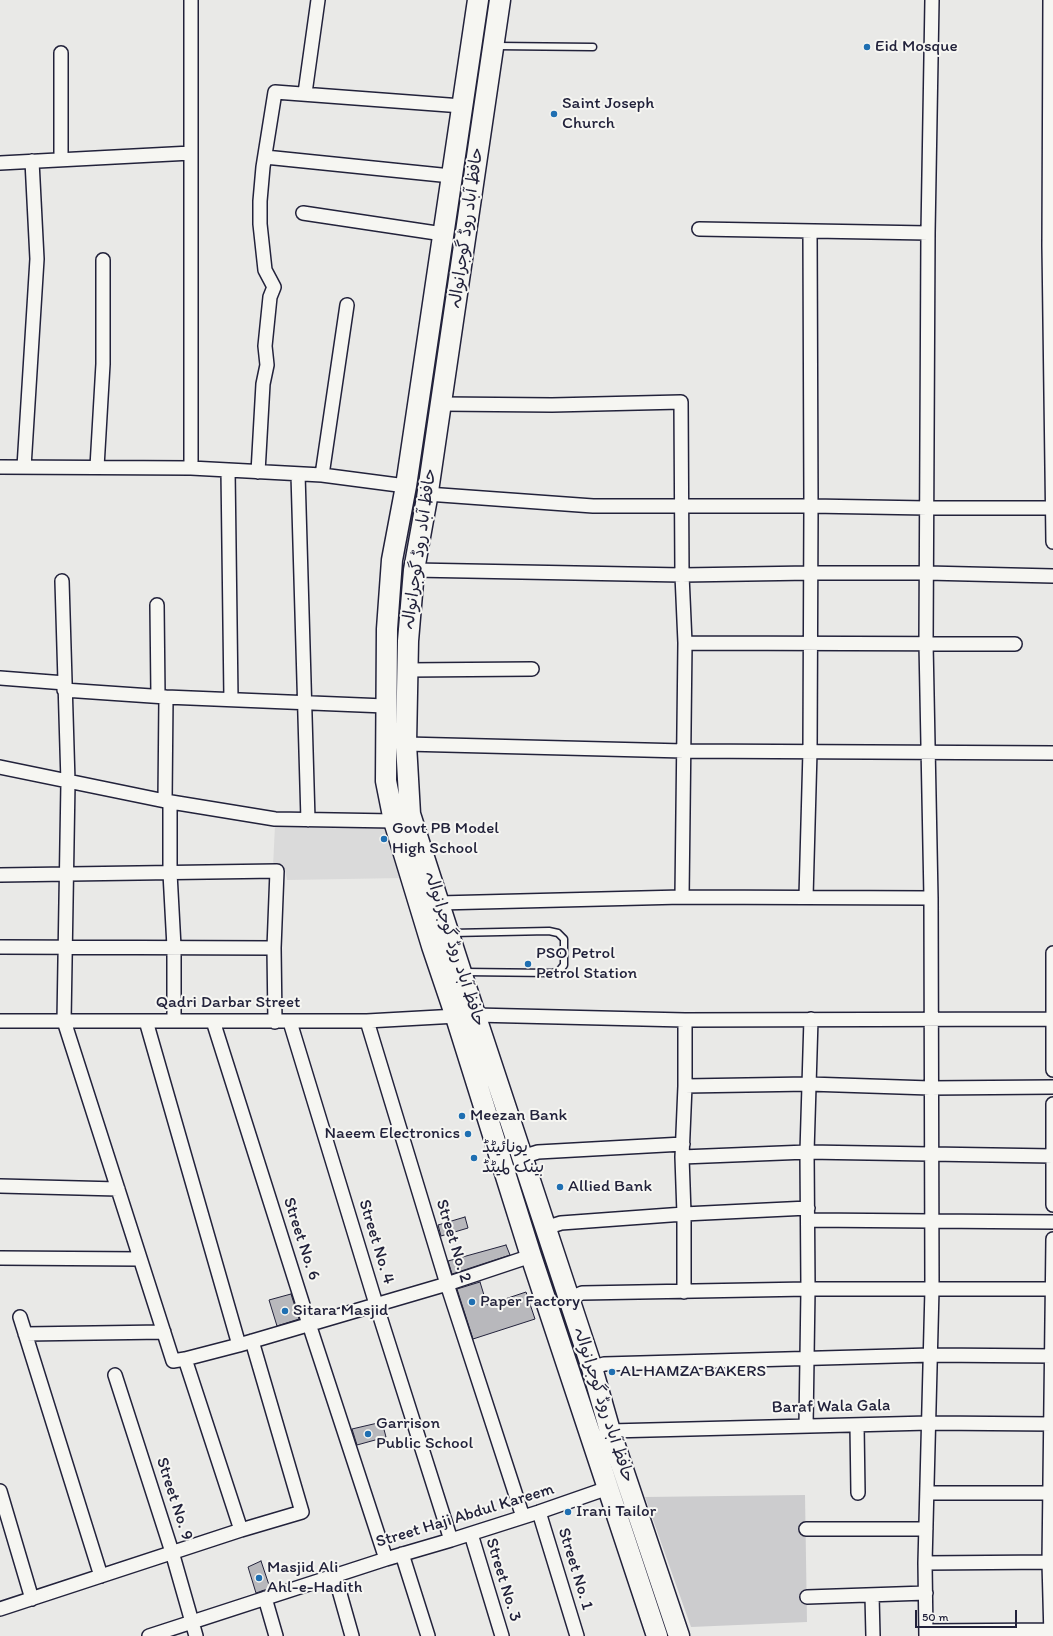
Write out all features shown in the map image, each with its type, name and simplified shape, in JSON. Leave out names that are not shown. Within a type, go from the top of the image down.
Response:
[{"type":"main road","name":"حافظ آباد روڈ گوجرانوالہ","points":[[478,0],[406,486],[392,560],[386,629],[386,781],[394,821],[432,946],[456,1017],[531,1256],[657,1636]]},
{"type":"main road","name":"حافظ آباد روڈ گوجرانوالہ","points":[[500,0],[428,494],[414,570],[407,670],[406,744],[410,814],[460,972],[592,1368],[610,1431],[679,1636]]},
{"type":"street","points":[[191,0],[191,468]]},
{"type":"street","points":[[305,93],[318,0]]},
{"type":"street","points":[[932,0],[928,233],[926,643],[931,898],[930,1088],[932,1155],[932,1289],[925,1564],[926,1633],[1051,1632],[1053,1239]]},
{"type":"street","points":[[1050,0],[1050,246],[1053,542]]},
{"type":"street","points":[[61,52],[61,159]]},
{"type":"street","points":[[258,472],[263,384],[267,365],[265,346],[270,297],[274,287],[265,270],[260,224],[264,157],[275,92],[305,93],[462,106]]},
{"type":"street","points":[[0,163],[191,153]]},
{"type":"street","points":[[264,157],[451,176]]},
{"type":"street","points":[[24,467],[37,259],[32,161]]},
{"type":"street","points":[[303,213],[443,234]]},
{"type":"street","points":[[699,229],[928,233]]},
{"type":"street","points":[[806,897],[811,644],[810,231]]},
{"type":"street","points":[[97,468],[103,364],[103,260]]},
{"type":"street","points":[[322,475],[347,305]]},
{"type":"street","points":[[441,404],[552,405],[681,402],[682,575],[685,643],[682,897]]},
{"type":"street","points":[[0,467],[191,468],[322,475],[406,486]]},
{"type":"street","points":[[228,470],[231,699]]},
{"type":"street","points":[[298,474],[308,820]]},
{"type":"street","points":[[428,494],[592,506],[1053,508]]},
{"type":"street","points":[[414,570],[682,575],[927,573],[1053,576]]},
{"type":"street","points":[[62,581],[68,782],[64,1021],[173,1361],[239,1345],[447,1284],[531,1256]]},
{"type":"street","points":[[157,605],[168,801],[174,947],[174,1021]]},
{"type":"street","points":[[685,643],[1015,644]]},
{"type":"street","points":[[407,670],[532,669]]},
{"type":"street","points":[[0,678],[65,687],[162,696],[385,706]]},
{"type":"street","points":[[406,744],[684,750],[1053,753]]},
{"type":"street","points":[[0,767],[68,782],[275,820],[394,821]]},
{"type":"street","points":[[0,875],[276,871],[274,948],[275,1022]]},
{"type":"street","points":[[439,903],[682,897],[931,898]]},
{"type":"street","points":[[0,947],[274,948]]},
{"type":"street","points":[[1053,952],[1053,1070]]},
{"type":"street","name":"Qadri Darbar Street","points":[[0,1021],[290,1022],[367,1021],[475,1015],[685,1020],[930,1018],[1053,1019]]},
{"type":"street","points":[[806,1426],[808,1288],[807,1152],[811,1019]]},
{"type":"street","points":[[684,1292],[683,1151],[685,1020]]},
{"type":"street","points":[[146,1021],[239,1345]]},
{"type":"street","name":"Street No. 2","points":[[367,1021],[447,1284],[523,1516]]},
{"type":"street","name":"Street No. 6","points":[[213,1022],[309,1324],[386,1559]]},
{"type":"street","name":"Street No. 4","points":[[290,1022],[376,1304],[451,1540]]},
{"type":"street","points":[[685,1086],[809,1084],[930,1088],[1053,1087]]},
{"type":"street","points":[[1053,1104],[1053,1205]]},
{"type":"street","points":[[522,1157],[538,1152],[683,1151],[1053,1156]]},
{"type":"street","points":[[0,1186],[118,1189]]},
{"type":"street","points":[[545,1228],[562,1223],[684,1214],[808,1214],[932,1220],[1053,1222]]},
{"type":"street","points":[[0,1258],[140,1259]]},
{"type":"street","points":[[568,1298],[582,1293],[684,1292],[808,1288],[1053,1289]]},
{"type":"street","points":[[20,1317],[101,1576]]},
{"type":"street","points":[[25,1334],[164,1332]]},
{"type":"street","points":[[0,1609],[172,1552],[302,1512],[252,1341]]},
{"type":"street","points":[[592,1368],[604,1364],[931,1355],[1052,1356]]},
{"type":"street","points":[[185,1359],[241,1530]]},
{"type":"street","name":"Street No. 9","points":[[115,1375],[172,1552],[196,1636]]},
{"type":"street","name":"Baraf Wala Gala","points":[[610,1431],[929,1423],[1052,1424]]},
{"type":"street","points":[[857,1425],[858,1493]]},
{"type":"street","name":"Street Haji Abdul Kareem","points":[[149,1636],[386,1559],[471,1534],[608,1488]]},
{"type":"street","points":[[0,1492],[32,1599]]},
{"type":"street","points":[[927,1493],[1052,1493]]},
{"type":"street","name":"Street No. 1","points":[[539,1512],[577,1636]]},
{"type":"street","points":[[806,1529],[926,1529]]},
{"type":"street","name":"Street No. 3","points":[[471,1534],[502,1636]]},
{"type":"street","points":[[402,1554],[428,1636]]},
{"type":"street","points":[[925,1564],[1051,1562]]},
{"type":"street","points":[[335,1576],[352,1636]]},
{"type":"street","points":[[807,1597],[926,1593]]},
{"type":"street","points":[[872,1595],[873,1636]]},
{"type":"street","points":[[265,1598],[276,1636]]},
{"type":"lane","points":[[494,46],[593,47]]},
{"type":"lane","points":[[448,933],[550,931],[558,933],[564,939],[564,965],[559,971],[460,972]]},
{"type":"shaded area","points":[[275,825],[388,825],[402,878],[287,880],[285,869],[273,867]]},
{"type":"shaded area","points":[[805,1495],[807,1622],[691,1627],[645,1497]]},
{"type":"building","points":[[465,1217],[468,1228],[441,1236],[438,1225]]},
{"type":"building","points":[[506,1245],[510,1255],[452,1274],[448,1261]]},
{"type":"building","points":[[480,1282],[487,1305],[526,1292],[535,1319],[473,1339],[457,1289]]},
{"type":"building","name":"Sitara Masjid","points":[[291,1294],[299,1319],[277,1326],[269,1300]]},
{"type":"building","name":"Garrison Public School","points":[[382,1422],[386,1437],[357,1445],[352,1429]]},
{"type":"building","name":"Masjid Ali Ahl-e-Hadith","points":[[261,1561],[270,1588],[256,1593],[248,1567]]},
{"type":"place","name":"Eid Mosque","points":[[867,47]]},
{"type":"place","name":"Saint Joseph Church","points":[[554,114]]},
{"type":"place","name":"Govt PB Model High School","points":[[384,839]]},
{"type":"place","name":"PSO Petrol Petrol Station","points":[[528,964]]},
{"type":"place","name":"Meezan Bank","points":[[462,1116]]},
{"type":"place","name":"Naeem Electronics","points":[[468,1134]]},
{"type":"place","name":"یونائیٹڈ بینک لمیٹڈ","points":[[474,1158]]},
{"type":"place","name":"Allied Bank","points":[[560,1187]]},
{"type":"place","name":"Paper Factory","points":[[472,1302]]},
{"type":"place","name":"Sitara Masjid","points":[[285,1311]]},
{"type":"place","name":"AL HAMZA BAKERS","points":[[612,1372]]},
{"type":"place","name":"Garrison Public School","points":[[368,1434]]},
{"type":"place","name":"Irani Tailor","points":[[568,1512]]},
{"type":"place","name":"Masjid Ali Ahl-e-Hadith","points":[[259,1578]]}]
